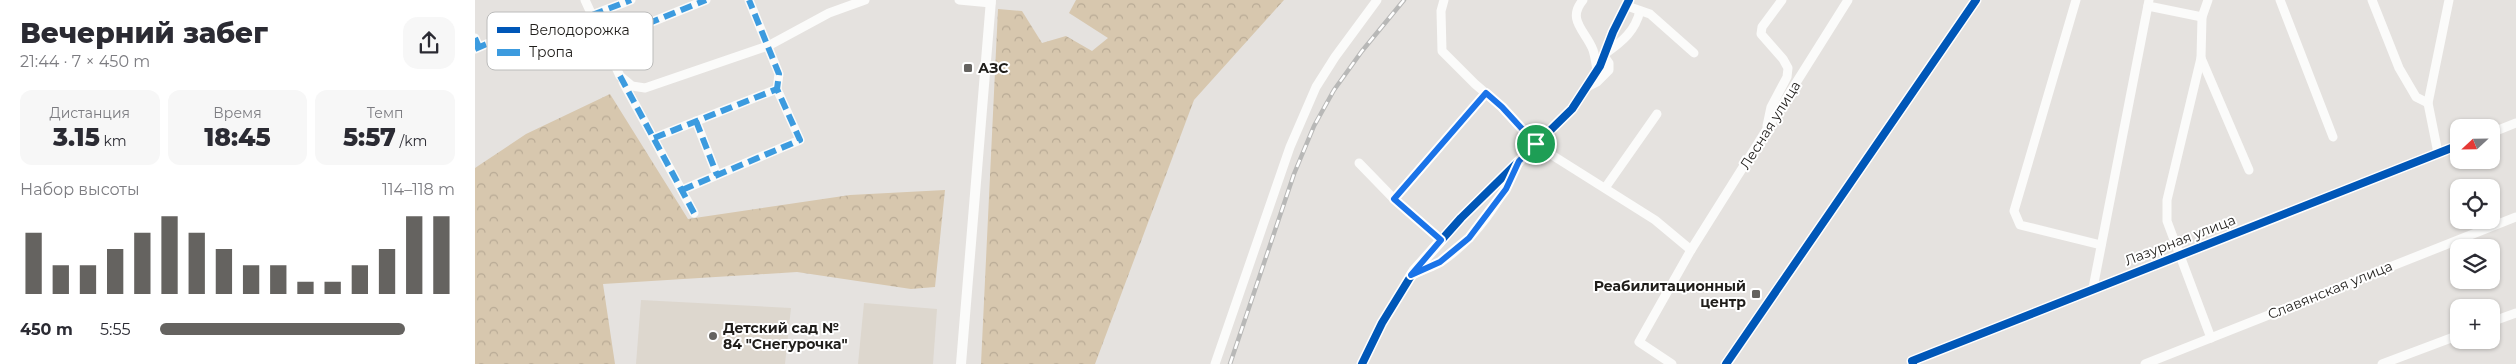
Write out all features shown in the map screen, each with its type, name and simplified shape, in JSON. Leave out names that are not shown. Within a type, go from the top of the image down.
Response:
[{"type":"street","points":[[585,0],[591,12]]},
{"type":"street","points":[[602,12],[631,0]]},
{"type":"street","points":[[653,22],[706,0]]},
{"type":"street","points":[[682,190],[800,140],[777,89],[779,74],[749,0]]},
{"type":"street","points":[[620,76],[633,86],[645,88],[768,46],[829,13],[865,0]]},
{"type":"street","points":[[959,0],[991,2],[961,364]]},
{"type":"street","points":[[1215,364],[1289,147],[1312,96],[1335,57],[1377,0]]},
{"type":"street","points":[[1445,0],[1441,11],[1442,51],[1502,107],[1536,144],[1669,230],[1691,250]]},
{"type":"street","points":[[1583,0],[1578,5],[1575,18],[1578,28],[1587,37],[1593,51],[1597,70]]},
{"type":"street","points":[[1766,132],[1771,107],[1787,77],[1788,68],[1783,59],[1761,34],[1763,27],[1782,0]]},
{"type":"street","name":"Лесная улица","points":[[1672,364],[1639,342],[1691,250],[1848,0]]},
{"type":"street","points":[[1726,364],[1976,0]]},
{"type":"street","points":[[2077,0],[2014,211],[2020,225],[2101,245]]},
{"type":"street","points":[[2208,0],[2202,17],[2201,58],[2167,200],[2167,221],[2178,255],[2211,338]]},
{"type":"street","points":[[2280,0],[2333,136]]},
{"type":"street","points":[[2372,0],[2399,68],[2416,97],[2428,103]]},
{"type":"street","points":[[2438,153],[2428,103],[2449,0]]},
{"type":"street","points":[[2093,288],[2148,3],[2202,17]]},
{"type":"street","points":[[1362,364],[1382,323],[1411,275],[1441,240],[1572,110],[1597,70],[1626,4],[1649,14],[1694,53]]},
{"type":"street","points":[[1605,54],[1631,33],[1637,23],[1640,11]]},
{"type":"street","points":[[475,38],[477,48]]},
{"type":"street","points":[[1586,87],[1597,82],[1609,70],[1609,63],[1605,54]]},
{"type":"street","points":[[2201,58],[2249,170]]},
{"type":"street","points":[[617,70],[695,213]]},
{"type":"street","points":[[654,138],[777,89]]},
{"type":"street","points":[[1394,199],[1486,93]]},
{"type":"street","points":[[1605,188],[1657,114]]},
{"type":"street","points":[[696,121],[717,175]]},
{"type":"street","points":[[2500,129],[2516,123]]},
{"type":"street","name":"Лазурная улица","points":[[1910,363],[2093,288],[2450,148]]},
{"type":"street","points":[[1411,275],[1440,262],[1469,238],[1506,189],[1519,161]]},
{"type":"street","points":[[1359,163],[1394,199],[1441,240]]},
{"type":"street","name":"Славянская улица","points":[[2145,364],[2516,216]]},
{"type":"street","points":[[2500,319],[2516,313]]},
{"type":"street","points":[[2382,364],[2450,338]]},
{"type":"shaded area","name":"Детский сад № 84 \"Снегурочка\"","points":[[641,300],[791,308],[785,364],[636,364]]},
{"type":"shaded area","points":[[864,303],[937,309],[933,364],[858,364]]},
{"type":"green space","points":[[1076,0],[1284,0],[1194,100],[1095,364],[981,364],[998,9],[1022,11],[1042,43],[1066,36],[1092,51],[1108,38],[1069,13]]},
{"type":"green space","points":[[610,94],[688,219],[850,195],[945,190],[935,287],[911,289],[797,272],[603,284],[615,364],[475,364],[475,168],[526,134]]},
{"type":"railway","points":[[1230,364],[1294,174],[1314,126],[1334,90],[1362,51],[1404,0]]},
{"type":"marked path","points":[[600,12],[631,0]]},
{"type":"marked path","points":[[653,22],[706,0]]},
{"type":"marked path","points":[[682,190],[800,140],[777,89],[779,74],[749,0]]},
{"type":"marked path","points":[[475,38],[479,47]]},
{"type":"marked path","points":[[475,49],[487,44]]},
{"type":"marked path","points":[[620,76],[694,213]]},
{"type":"marked path","points":[[654,138],[777,89]]},
{"type":"marked path","points":[[696,121],[717,175]]},
{"type":"cycle path","points":[[1362,364],[1382,323],[1414,271],[1461,218],[1572,109],[1600,66],[1613,32],[1629,0]]},
{"type":"cycle path","points":[[1726,364],[1976,0]]},
{"type":"cycle path","points":[[1913,364],[1912,361],[2450,149]]},
{"type":"place","name":"АЗС","points":[[968,68]]},
{"type":"place","name":"Реабилитационный центр","points":[[1756,294]]},
{"type":"place","name":"Детский сад № 84 \"Снегурочка\"","points":[[713,336]]},
{"type":"route","points":[[1486,93],[1502,107],[1536,144],[1519,161],[1506,189],[1469,238],[1457,250],[1440,262],[1411,275],[1441,240],[1394,199],[1486,93]]}]
